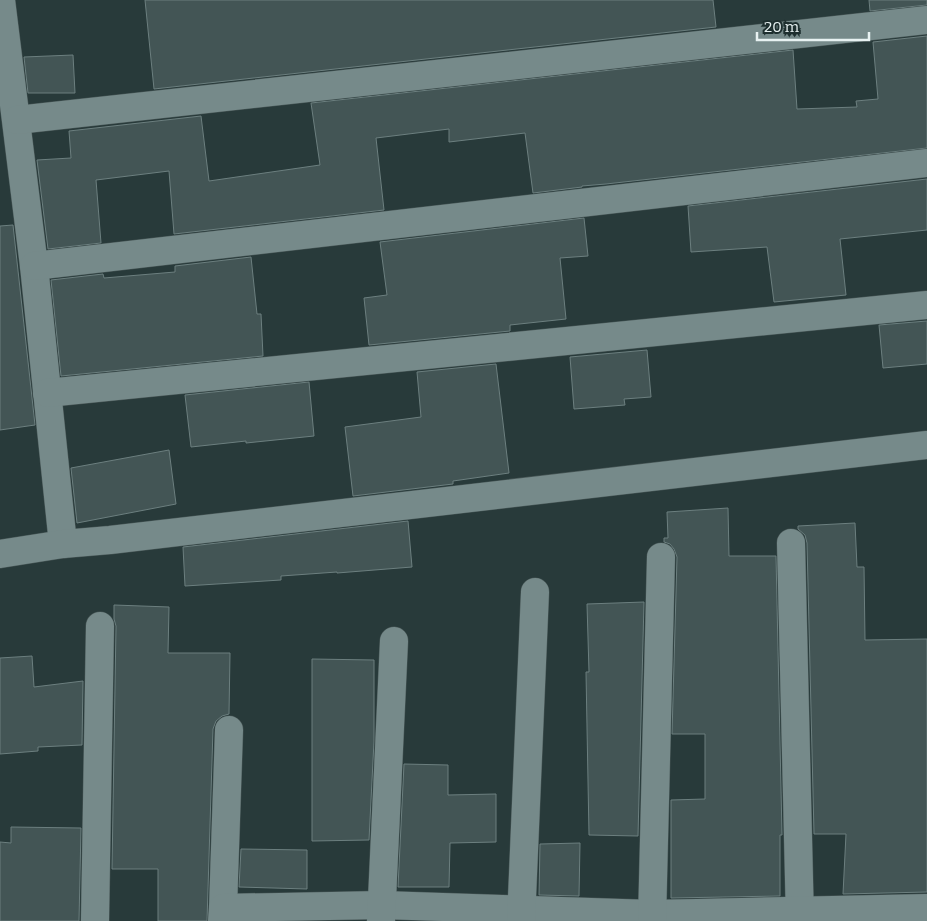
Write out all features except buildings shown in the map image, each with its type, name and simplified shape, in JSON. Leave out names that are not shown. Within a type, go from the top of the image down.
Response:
[{"type":"street","points":[[1,0],[34,266],[64,544]]},
{"type":"street","points":[[17,120],[927,20]]},
{"type":"street","points":[[34,266],[927,163]]},
{"type":"street","points":[[48,393],[927,305]]},
{"type":"street","points":[[0,554],[64,544],[927,445]]},
{"type":"street","points":[[791,543],[800,915]]},
{"type":"street","points":[[652,918],[661,557]]},
{"type":"street","points":[[521,915],[535,592]]},
{"type":"street","points":[[95,921],[100,626]]},
{"type":"street","points":[[382,913],[394,641]]},
{"type":"street","points":[[229,730],[222,915],[382,913],[652,918],[800,915],[927,908]]}]
